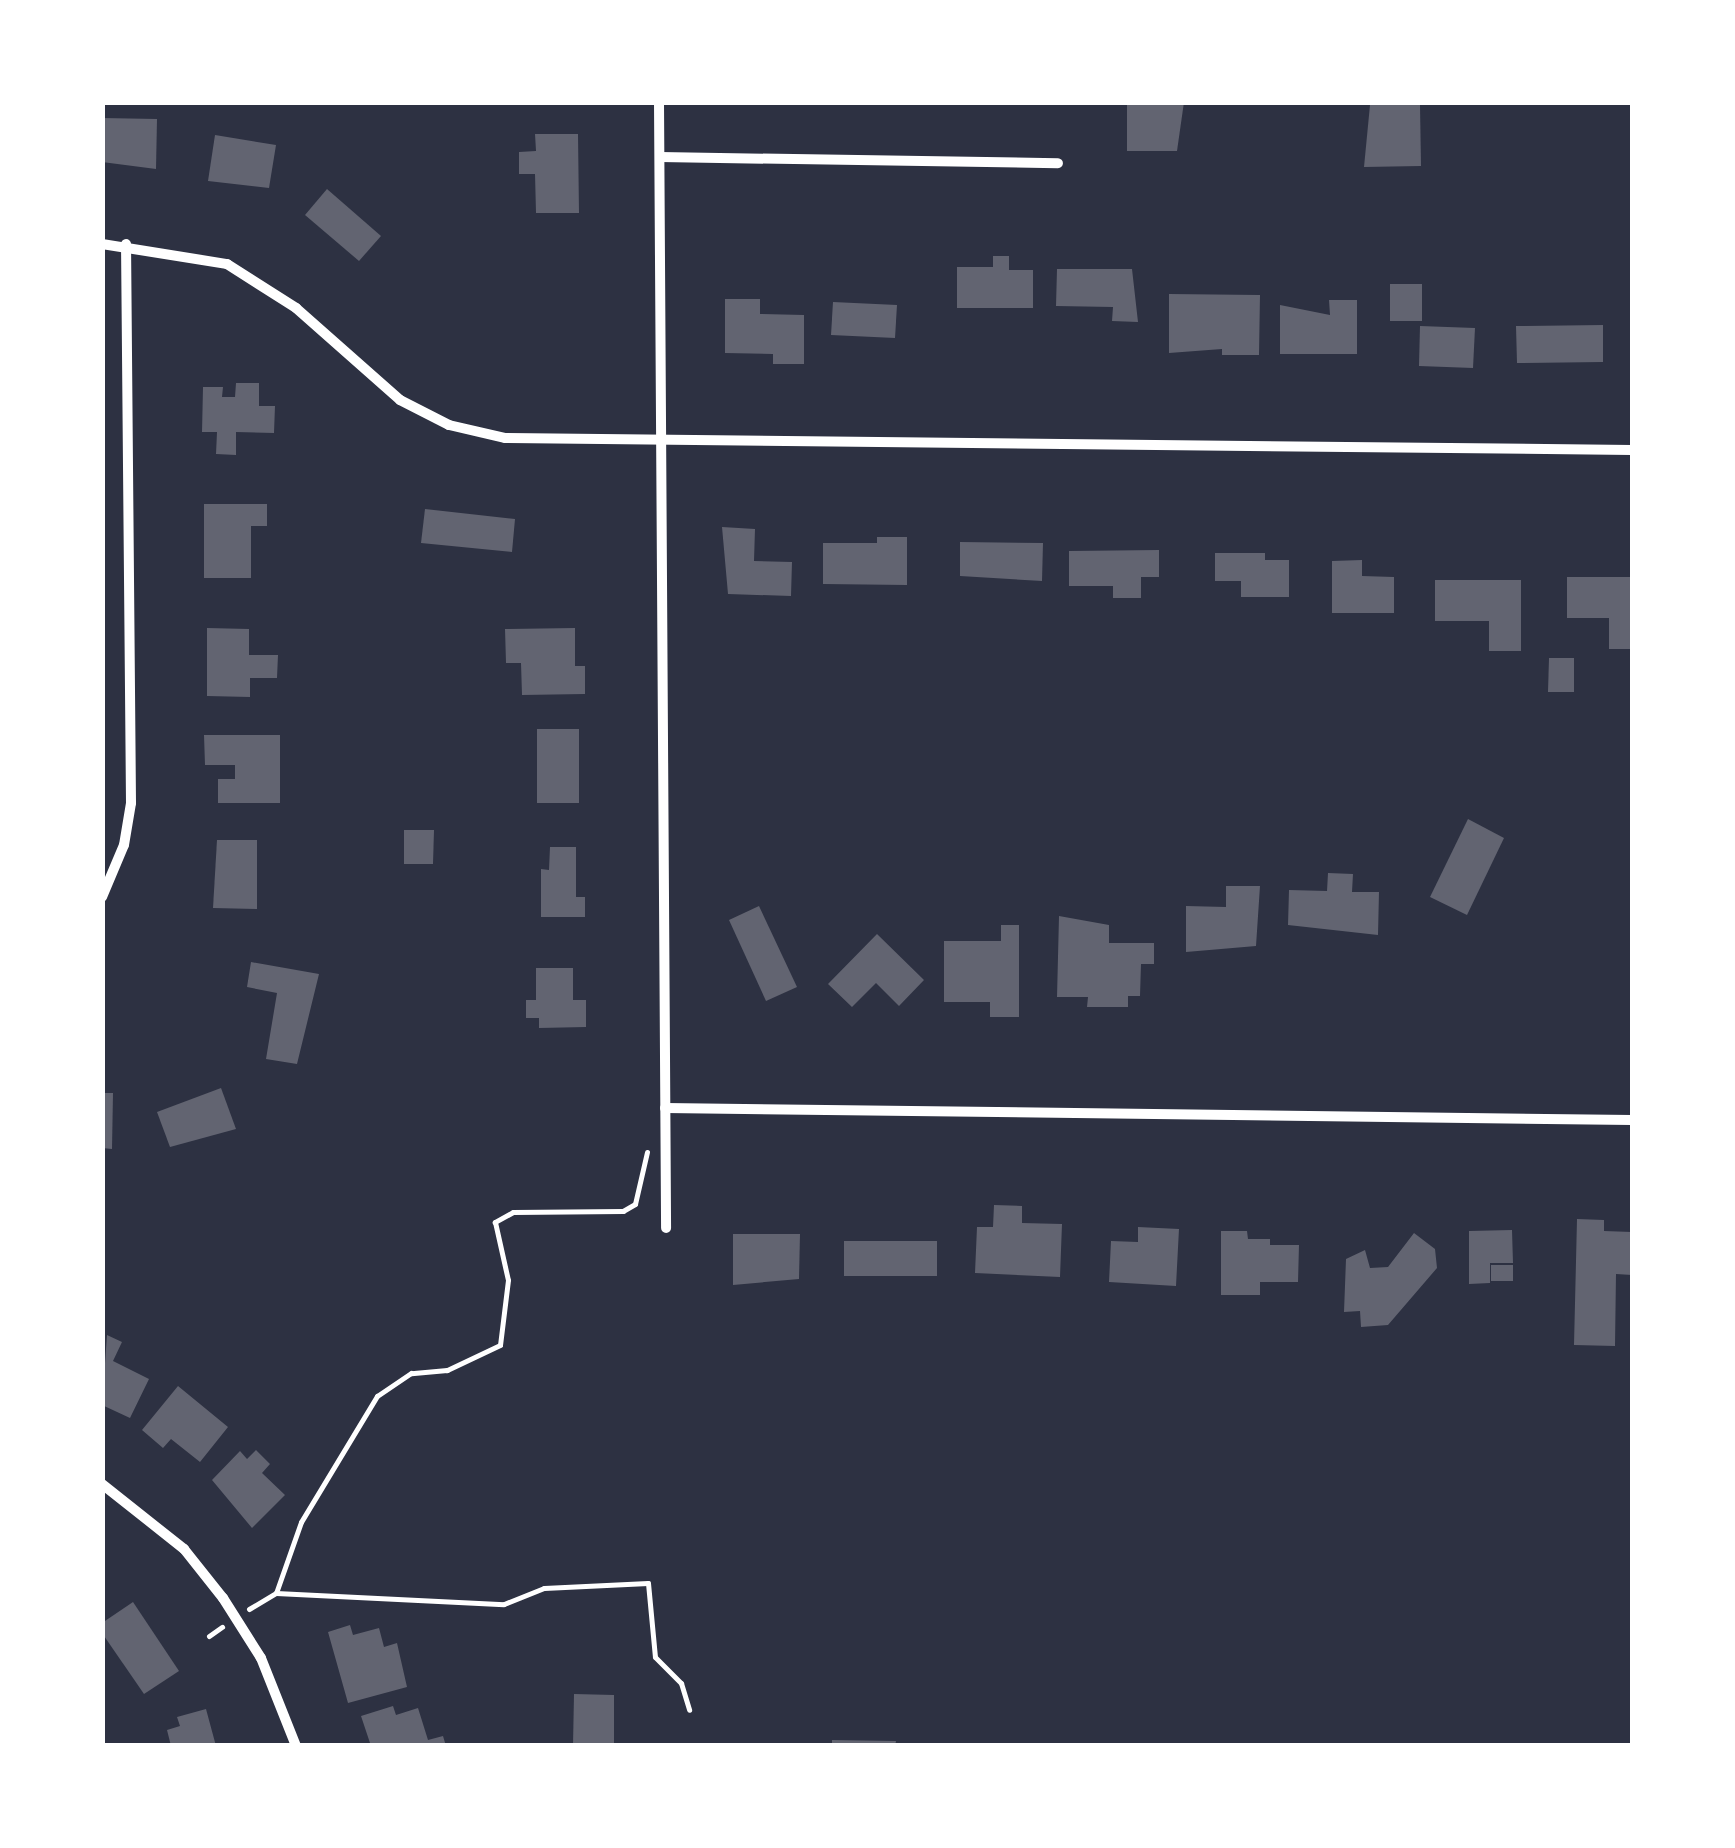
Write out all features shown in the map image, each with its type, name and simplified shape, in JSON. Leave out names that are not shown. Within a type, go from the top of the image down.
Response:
[{"type":"street","points":[[660,102],[666,1228]]},
{"type":"street","points":[[660,157],[1058,163]]},
{"type":"street","points":[[102,244],[200,255],[266,284],[377,384],[449,425],[525,440],[1632,450]]},
{"type":"street","points":[[102,898],[124,845],[130,803],[126,244]]},
{"type":"street","points":[[665,1108],[1632,1120]]},
{"type":"street","points":[[102,1484],[184,1549],[223,1598],[261,1658],[296,1746]]},
{"type":"path","points":[[276,1594],[301,1522],[377,1396],[411,1373],[447,1370],[500,1346],[508,1280],[495,1222],[513,1212],[591,1216],[635,1204],[641,1168],[665,1108]]},
{"type":"path","points":[[247,1610],[276,1594],[504,1604],[544,1588],[648,1583],[655,1657],[681,1683],[689,1710]]},
{"type":"path","points":[[209,1636],[222,1626]]},
{"type":"building","points":[[1127,102],[1184,102],[1177,151],[1127,151]]},
{"type":"building","points":[[1370,105],[1420,105],[1421,166],[1364,167]]},
{"type":"building","points":[[102,118],[157,119],[156,169],[102,162]]},
{"type":"building","points":[[535,134],[578,134],[579,213],[536,213],[535,174],[519,174],[519,152],[536,151]]},
{"type":"building","points":[[215,135],[276,145],[269,188],[208,181]]},
{"type":"building","points":[[327,189],[381,236],[359,261],[305,215]]},
{"type":"building","points":[[993,256],[1009,256],[1009,270],[1033,270],[1033,308],[957,308],[957,267],[993,267]]},
{"type":"building","points":[[1057,269],[1132,269],[1138,322],[1112,321],[1113,307],[1056,306]]},
{"type":"building","points":[[1390,284],[1422,284],[1422,321],[1390,321]]},
{"type":"building","points":[[1169,294],[1260,295],[1259,355],[1222,355],[1222,349],[1169,353]]},
{"type":"building","points":[[725,299],[760,299],[760,314],[804,315],[804,364],[773,364],[773,354],[725,353]]},
{"type":"building","points":[[1329,300],[1357,300],[1357,354],[1280,354],[1280,305],[1330,315]]},
{"type":"building","points":[[833,302],[897,305],[895,338],[831,335]]},
{"type":"building","points":[[1603,325],[1603,362],[1517,363],[1516,326]]},
{"type":"building","points":[[1420,326],[1475,328],[1473,368],[1419,366]]},
{"type":"building","points":[[236,383],[259,383],[259,406],[275,406],[274,433],[236,432],[236,455],[216,454],[217,432],[202,432],[203,387],[223,387],[222,397],[235,397]]},
{"type":"building","points":[[204,504],[267,504],[267,526],[251,526],[251,578],[204,578]]},
{"type":"building","points":[[425,509],[515,519],[512,552],[421,543]]},
{"type":"building","points":[[722,527],[755,529],[754,561],[792,562],[791,596],[728,594]]},
{"type":"building","points":[[877,537],[907,537],[907,585],[823,584],[823,543],[877,543]]},
{"type":"building","points":[[960,542],[1043,543],[1042,581],[960,576]]},
{"type":"building","points":[[1159,550],[1159,577],[1141,577],[1141,598],[1113,598],[1113,586],[1069,586],[1069,551]]},
{"type":"building","points":[[1215,553],[1265,553],[1265,560],[1289,560],[1289,597],[1241,597],[1241,581],[1215,581]]},
{"type":"building","points":[[1362,560],[1362,576],[1394,577],[1394,613],[1332,613],[1332,561]]},
{"type":"building","points":[[1567,577],[1632,577],[1632,649],[1609,649],[1609,618],[1567,618]]},
{"type":"building","points":[[1435,580],[1521,580],[1521,651],[1489,651],[1489,621],[1435,621]]},
{"type":"building","points":[[207,628],[249,629],[249,655],[278,655],[277,678],[250,678],[250,697],[207,696]]},
{"type":"building","points":[[575,628],[575,666],[585,666],[585,694],[522,695],[521,663],[506,663],[505,629]]},
{"type":"building","points":[[1549,658],[1574,658],[1574,692],[1548,692]]},
{"type":"building","points":[[537,729],[579,729],[579,803],[537,803]]},
{"type":"building","points":[[204,735],[280,735],[280,803],[218,803],[218,779],[235,779],[235,765],[205,765]]},
{"type":"building","points":[[1468,819],[1504,838],[1467,915],[1430,897]]},
{"type":"building","points":[[404,830],[434,830],[433,864],[404,864]]},
{"type":"building","points":[[217,840],[257,840],[257,909],[213,908]]},
{"type":"building","points":[[550,847],[576,847],[576,897],[585,897],[585,917],[541,917],[541,869],[549,870]]},
{"type":"building","points":[[1328,873],[1353,874],[1352,892],[1379,892],[1378,935],[1288,925],[1289,890],[1327,891]]},
{"type":"building","points":[[1226,886],[1260,886],[1256,946],[1186,952],[1186,906],[1226,907]]},
{"type":"building","points":[[759,906],[797,987],[766,1001],[729,920]]},
{"type":"building","points":[[1059,916],[1109,925],[1109,943],[1154,943],[1154,964],[1141,964],[1140,996],[1128,996],[1128,1007],[1087,1007],[1088,997],[1057,997]]},
{"type":"building","points":[[1001,925],[1019,925],[1019,1017],[990,1017],[990,1002],[944,1002],[944,941],[1001,941]]},
{"type":"building","points":[[877,934],[924,980],[899,1006],[876,983],[852,1007],[828,984]]},
{"type":"building","points":[[251,962],[319,974],[297,1064],[266,1059],[277,993],[247,987]]},
{"type":"building","points":[[536,968],[573,968],[573,1000],[586,1000],[586,1027],[539,1028],[539,1018],[526,1018],[526,1000],[536,1000]]},
{"type":"building","points":[[221,1088],[236,1129],[170,1147],[157,1112]]},
{"type":"building","points":[[102,1093],[113,1093],[112,1149],[102,1148]]},
{"type":"building","points":[[994,1205],[1022,1206],[1022,1223],[1062,1224],[1060,1277],[975,1273],[977,1227],[993,1227]]},
{"type":"building","points":[[1577,1219],[1604,1220],[1604,1231],[1632,1232],[1632,1275],[1616,1274],[1615,1346],[1574,1345]]},
{"type":"building","points":[[1138,1227],[1179,1229],[1176,1286],[1109,1282],[1111,1241],[1138,1242]]},
{"type":"building","points":[[1512,1230],[1513,1263],[1490,1263],[1490,1283],[1469,1284],[1469,1231]]},
{"type":"building","points":[[1221,1231],[1247,1231],[1248,1239],[1270,1239],[1270,1245],[1299,1245],[1298,1282],[1260,1282],[1260,1295],[1221,1295]]},
{"type":"building","points":[[1414,1233],[1435,1249],[1437,1268],[1388,1325],[1361,1327],[1360,1311],[1344,1312],[1346,1259],[1365,1250],[1370,1268],[1388,1267]]},
{"type":"building","points":[[733,1234],[800,1234],[799,1279],[733,1285]]},
{"type":"building","points":[[844,1241],[937,1241],[937,1276],[844,1276]]},
{"type":"building","points":[[1491,1265],[1513,1265],[1513,1281],[1491,1281]]},
{"type":"building","points":[[107,1335],[122,1342],[113,1361],[149,1379],[130,1418],[102,1405]]},
{"type":"building","points":[[178,1386],[228,1427],[200,1462],[171,1439],[163,1448],[142,1430]]},
{"type":"building","points":[[256,1450],[270,1464],[262,1473],[285,1495],[252,1528],[212,1480],[240,1451],[247,1459]]},
{"type":"building","points":[[133,1602],[179,1671],[144,1694],[102,1633],[102,1623]]},
{"type":"building","points":[[350,1625],[353,1635],[379,1628],[384,1647],[397,1643],[407,1687],[348,1703],[328,1632]]},
{"type":"building","points":[[574,1694],[614,1695],[614,1746],[573,1746]]},
{"type":"building","points":[[393,1706],[396,1715],[418,1708],[428,1740],[443,1736],[446,1746],[371,1746],[361,1716]]},
{"type":"building","points":[[206,1709],[216,1746],[171,1746],[167,1730],[180,1726],[177,1717]]},
{"type":"building","points":[[832,1740],[896,1741],[895,1746],[832,1746]]}]
